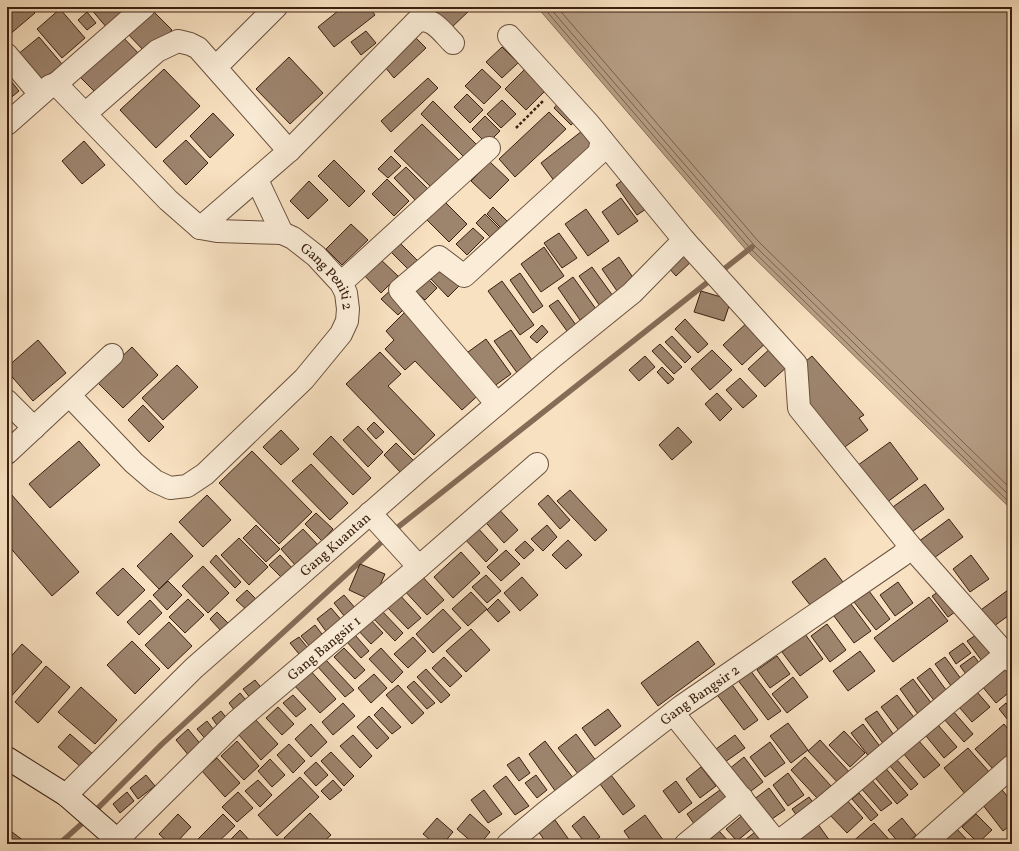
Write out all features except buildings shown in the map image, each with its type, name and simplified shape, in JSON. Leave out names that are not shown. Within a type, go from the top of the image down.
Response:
[{"type":"street","points":[[7,124],[144,7]]},
{"type":"street","points":[[216,67],[276,7]]},
{"type":"street","points":[[7,55],[48,89],[85,114],[168,200],[200,228],[289,151],[417,21],[430,21],[453,43]]},
{"type":"street","points":[[509,36],[602,140],[684,240],[796,364],[799,408],[906,552],[1009,657],[777,844],[673,713]]},
{"type":"street","points":[[85,114],[150,56],[175,42],[182,41],[198,48],[289,151]]},
{"type":"street","points":[[497,404],[400,290],[440,257],[464,276],[599,153],[602,140]]},
{"type":"street","points":[[341,283],[489,148]]},
{"type":"street","points":[[257,180],[282,233]]},
{"type":"street","name":"Gang Peniti 2","points":[[70,396],[134,463],[155,481],[170,488],[187,486],[205,474],[273,411],[304,379],[336,342],[345,326],[348,316],[347,298],[341,283],[303,244],[282,233],[217,231],[200,228]]},
{"type":"street","name":"Gang Kuantan","points":[[68,797],[194,668],[376,519],[497,404],[632,293],[684,240]]},
{"type":"street","points":[[7,453],[70,396],[112,355]]},
{"type":"street","points":[[7,401],[34,428]]},
{"type":"street","name":"Gang Bangsir 1","points":[[116,839],[235,723],[415,562],[537,464]]},
{"type":"street","points":[[376,519],[415,562]]},
{"type":"street","name":"Gang Bangsir 2","points":[[508,844],[546,812],[673,713],[906,552]]},
{"type":"street","points":[[7,758],[68,797],[116,839]]},
{"type":"street","points":[[924,844],[1012,766]]},
{"type":"street","points":[[686,844],[742,798]]},
{"type":"path","points":[[516,128],[556,88]]},
{"type":"water","points":[[537,7],[1012,7],[1012,510],[747,251]]},
{"type":"waterway","points":[[719,273],[752,247]]},
{"type":"waterway","points":[[393,531],[713,278]]},
{"type":"waterway","points":[[93,813],[162,744],[387,537]]},
{"type":"waterway","points":[[59,844],[87,819]]}]
